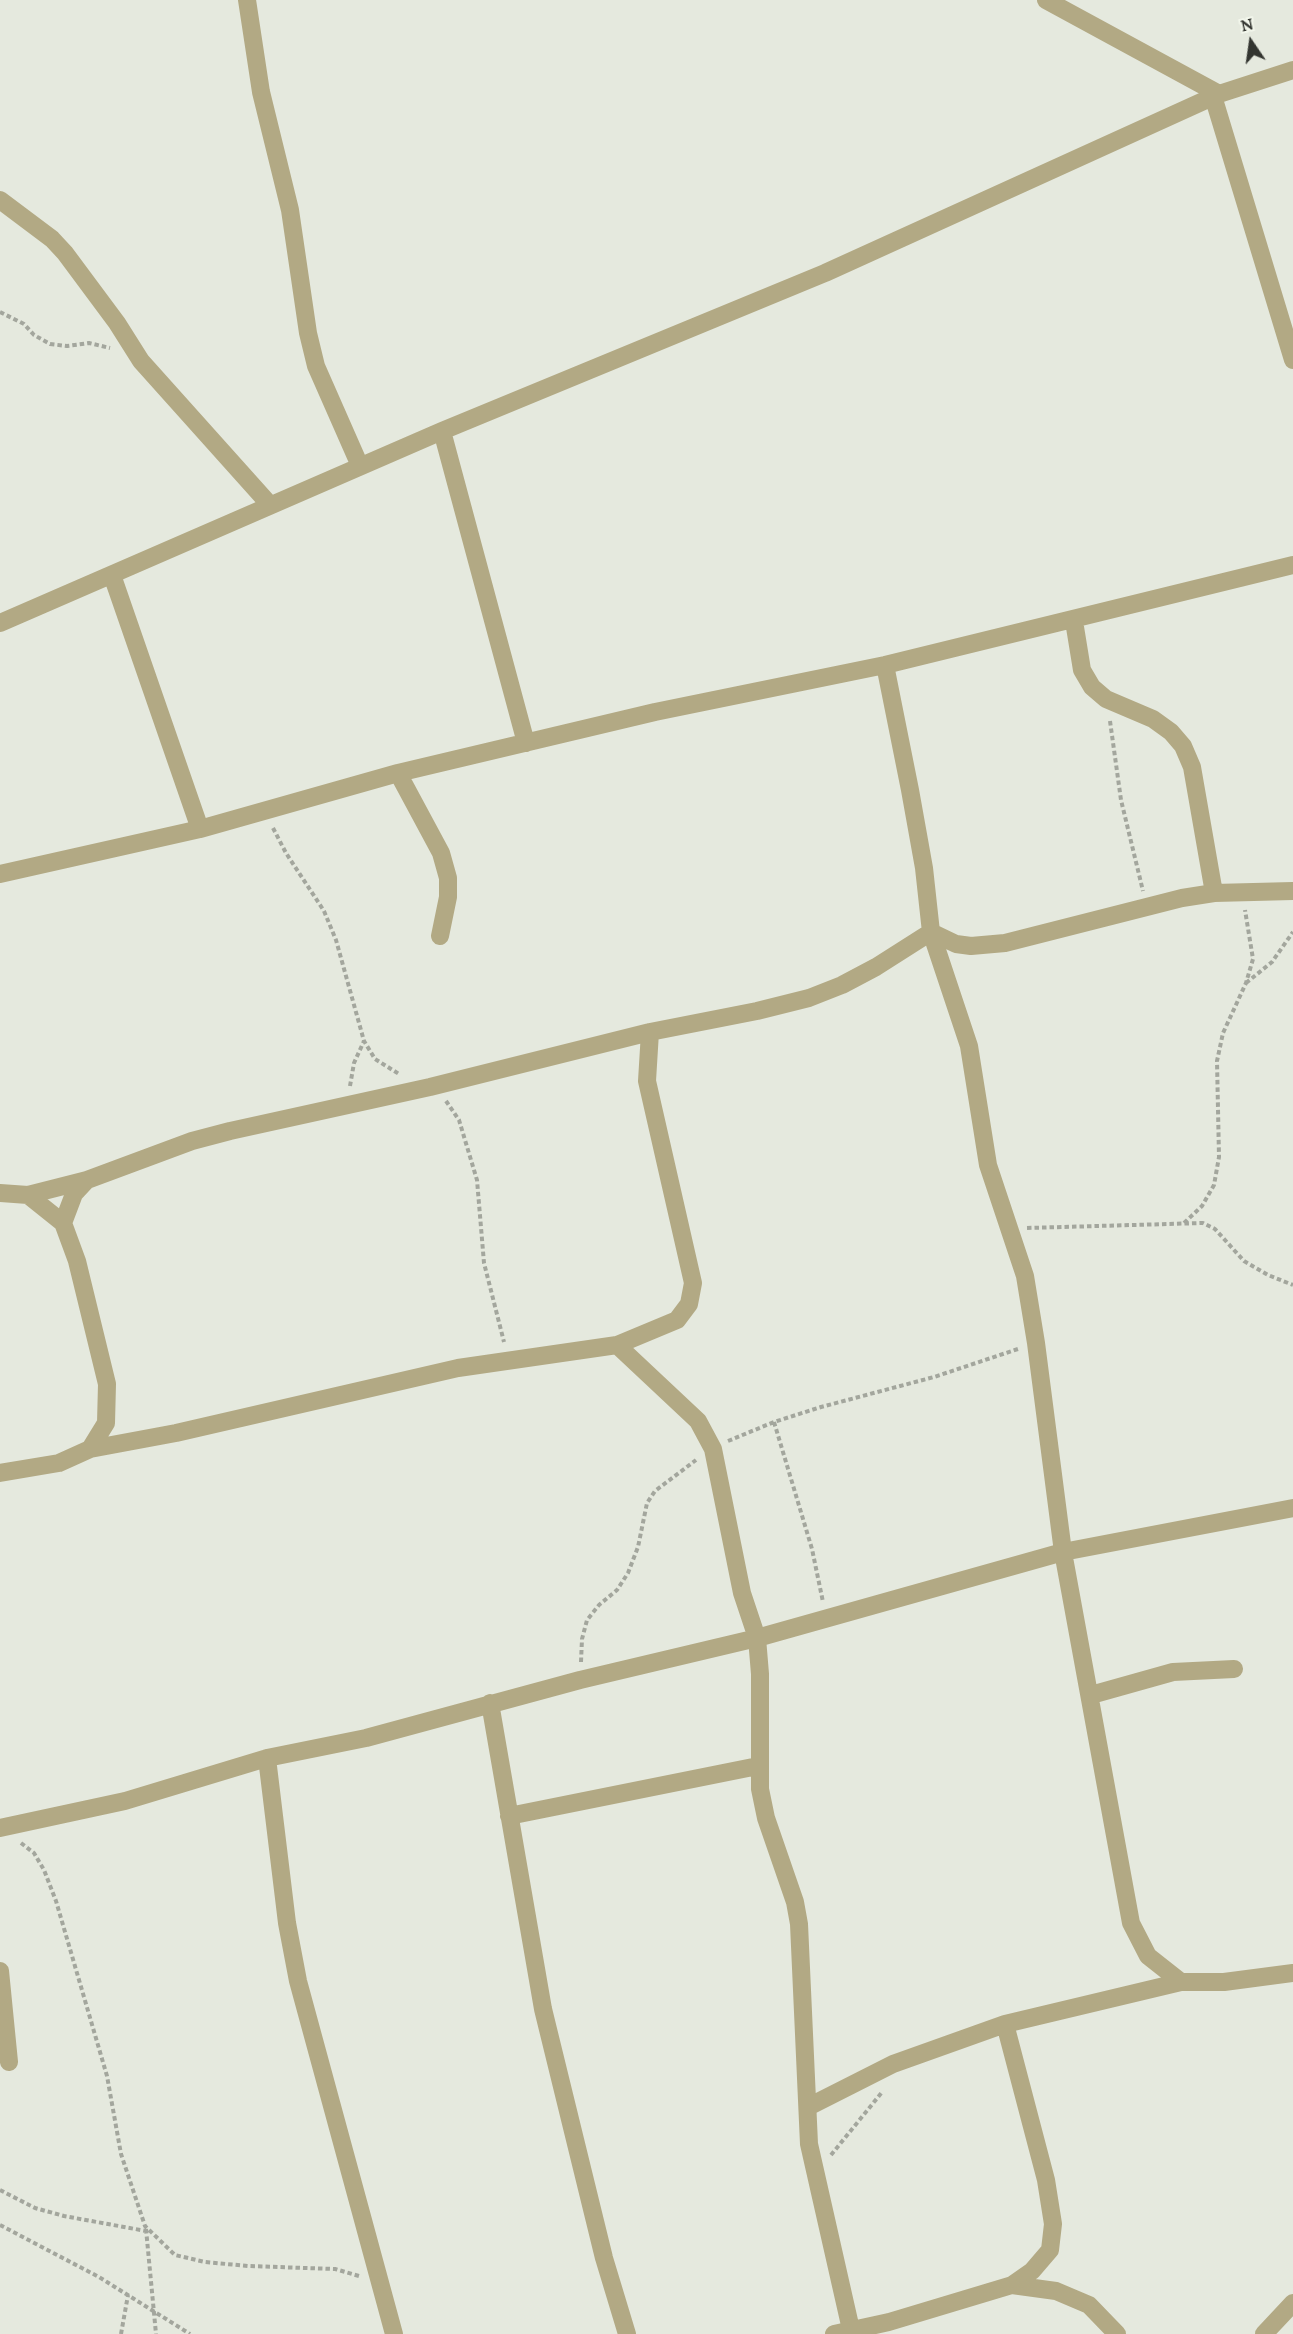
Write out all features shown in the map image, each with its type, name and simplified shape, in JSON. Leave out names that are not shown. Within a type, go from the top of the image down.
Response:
[{"type":"street","points":[[247,0],[261,92],[290,210],[314,355],[360,466]]},
{"type":"street","points":[[1046,0],[1216,95],[1293,360]]},
{"type":"street","points":[[0,623],[442,431],[825,273],[1216,95],[1293,70]]},
{"type":"street","points":[[0,200],[52,239],[65,253],[117,323],[141,362],[270,505]]},
{"type":"street","points":[[442,431],[526,744]]},
{"type":"street","points":[[0,874],[200,829],[398,773],[655,712],[885,665],[1074,621],[1293,565]]},
{"type":"street","points":[[112,575],[200,829]]},
{"type":"street","points":[[1074,621],[1082,670],[1092,687],[1106,699],[1153,719],[1171,732],[1183,746],[1192,767],[1214,893]]},
{"type":"street","points":[[885,665],[912,801],[931,932],[969,1046],[988,1165],[1024,1276],[1036,1343],[1063,1552],[1091,1695],[1120,1874],[1131,1923],[1148,1956],[1181,1982]]},
{"type":"street","points":[[398,773],[441,853],[448,878],[448,897],[440,936]]},
{"type":"street","points":[[931,932],[956,944],[971,946],[1005,943],[1147,906],[1214,893],[1293,891]]},
{"type":"street","points":[[0,1193],[28,1195],[87,1180],[192,1141],[430,1087],[650,1032],[757,1011],[808,998],[842,985],[876,967],[931,932]]},
{"type":"street","points":[[0,1473],[59,1463],[90,1449],[176,1433],[458,1368],[618,1345],[677,1320],[689,1304],[693,1283],[689,1253],[647,1081],[650,1032]]},
{"type":"street","points":[[63,1223],[74,1194],[87,1180]]},
{"type":"street","points":[[28,1195],[63,1223],[77,1261],[107,1384],[106,1423],[90,1449]]},
{"type":"street","points":[[618,1345],[698,1421],[712,1449],[742,1593],[757,1638],[760,1683],[758,1766],[765,1818],[795,1902],[799,1924],[802,2031],[809,2144],[846,2333],[1012,2285],[1032,2271],[1050,2250],[1053,2224],[1046,2180],[1005,2024]]},
{"type":"street","points":[[0,1828],[125,1801],[267,1758],[366,1738],[490,1703],[757,1638],[1063,1552],[1293,1508]]},
{"type":"street","points":[[1091,1695],[1173,1672],[1234,1669]]},
{"type":"street","points":[[490,1703],[545,2019],[604,2258],[627,2334]]},
{"type":"street","points":[[267,1758],[287,1923],[298,1982],[394,2334]]},
{"type":"street","points":[[509,1816],[758,1766]]},
{"type":"street","points":[[0,1971],[9,2062]]},
{"type":"street","points":[[808,2108],[893,2064],[1005,2024],[1181,1982],[1224,1982],[1293,1973]]},
{"type":"street","points":[[1012,2285],[1056,2291],[1089,2305],[1117,2334]]},
{"type":"street","points":[[1264,2334],[1293,2303]]},
{"type":"path","points":[[0,312],[24,324],[34,335],[50,344],[106,346],[141,362]]},
{"type":"path","points":[[1106,699],[1121,800],[1147,906]]},
{"type":"path","points":[[264,811],[286,853],[324,911],[336,940],[364,1041],[375,1059],[395,1072],[430,1087],[449,1104],[467,1142],[477,1180],[484,1263],[509,1360]]},
{"type":"path","points":[[1184,1223],[1202,1206],[1214,1185],[1219,1157],[1217,1061],[1223,1033],[1246,983],[1253,959],[1240,892]]},
{"type":"path","points":[[1246,983],[1272,962],[1293,932]]},
{"type":"path","points":[[348,1104],[354,1063],[364,1041]]},
{"type":"path","points":[[1008,1228],[1203,1223],[1215,1230],[1245,1261],[1268,1275],[1293,1285]]},
{"type":"path","points":[[580,1680],[582,1639],[587,1620],[599,1605],[617,1590],[628,1574],[638,1547],[647,1503],[655,1491],[712,1449],[774,1422],[934,1377],[1036,1343]]},
{"type":"path","points":[[774,1422],[812,1549],[820,1581],[824,1618]]},
{"type":"path","points":[[20,1842],[34,1853],[57,1901],[107,2076],[121,2154],[145,2228],[156,2334]]},
{"type":"path","points":[[814,2177],[882,2093],[890,2080],[893,2064]]},
{"type":"path","points":[[0,2190],[35,2208],[54,2213],[107,2226],[145,2228],[175,2255],[205,2262],[248,2266],[335,2269],[382,2287]]},
{"type":"path","points":[[0,2225],[128,2295],[190,2334]]},
{"type":"path","points":[[121,2334],[128,2295]]}]
